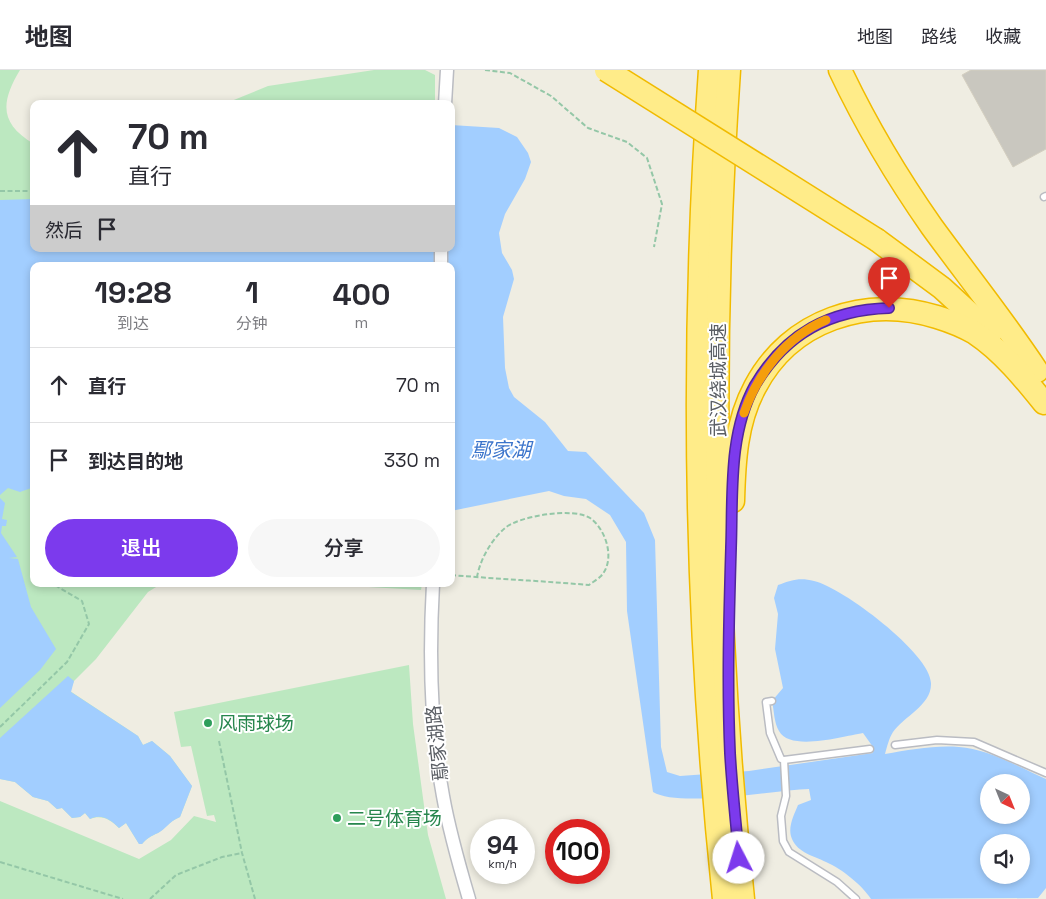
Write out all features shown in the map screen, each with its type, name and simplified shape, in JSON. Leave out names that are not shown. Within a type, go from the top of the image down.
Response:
[{"type":"highway","points":[[606,70],[925,262],[970,300],[1042,375]]},
{"type":"highway","points":[[624,70],[880,236],[978,320],[1015,361],[1045,406]]},
{"type":"highway","points":[[699,70],[695,160],[699,296]]},
{"type":"highway","name":"武汉绕城高速","points":[[710,70],[699,296],[698,456],[702,616],[712,769],[724,899]]},
{"type":"highway","name":"武汉绕城高速","points":[[729,70],[719,278],[717,456],[722,615],[730,752],[743,899]]},
{"type":"highway","points":[[840,70],[867,123],[915,202],[1042,375]]},
{"type":"highway","points":[[730,752],[731,575],[735,452],[754,387],[774,359],[803,332],[826,320],[863,310],[903,310],[949,321],[975,334],[1012,366],[1045,406]]},
{"type":"street","points":[[445,100],[447,70]]},
{"type":"street","name":"鄢家湖路","points":[[433,587],[431,670],[434,734],[443,798],[469,899]]},
{"type":"lane","points":[[772,701],[766,702],[770,733],[781,759],[784,760],[786,796],[781,816],[782,841],[789,852],[837,882],[856,899]]},
{"type":"lane","points":[[895,745],[937,740],[974,742],[1046,773]]},
{"type":"lane","points":[[784,760],[870,749]]},
{"type":"path","points":[[485,70],[510,73],[551,96],[588,128],[626,142],[647,158],[662,204],[654,247]]},
{"type":"path","points":[[0,191],[30,191]]},
{"type":"path","points":[[455,575],[477,577],[589,585],[602,575],[608,554],[604,534],[589,518],[564,512],[532,518],[505,528],[480,561],[477,577]]},
{"type":"path","points":[[0,727],[66,662],[89,624],[82,602],[58,587]]},
{"type":"path","points":[[219,741],[242,852],[255,899]]},
{"type":"path","points":[[150,899],[176,875],[242,852]]},
{"type":"path","points":[[0,862],[123,899]]},
{"type":"green space","points":[[0,70],[20,70],[9,93],[7,112],[9,120],[15,129],[30,141],[30,252],[361,252],[127,262],[30,262],[30,587],[156,587],[148,592],[96,659],[74,681],[70,691],[138,736],[143,745],[152,741],[170,756],[192,786],[180,817],[142,844],[139,844],[126,823],[119,828],[106,819],[98,817],[90,819],[85,813],[80,817],[72,818],[62,808],[57,809],[48,801],[33,797],[15,782],[0,779]]},
{"type":"green space","points":[[374,70],[425,70],[435,75],[435,100],[234,100],[268,86]]},
{"type":"green space","points":[[368,587],[422,587],[421,590]]},
{"type":"green space","points":[[409,665],[413,724],[428,835],[446,899],[0,899],[0,801],[139,859],[171,840],[194,816],[216,822],[214,815],[207,816],[191,746],[181,747],[174,712]]},
{"type":"water","name":"鄢家湖","points":[[455,125],[499,128],[517,137],[528,153],[531,162],[525,179],[505,214],[499,233],[502,253],[512,270],[514,279],[503,317],[505,368],[509,388],[514,397],[545,422],[568,451],[586,452],[644,513],[655,540],[661,747],[667,772],[680,776],[749,771],[873,753],[873,747],[863,733],[818,741],[794,741],[785,737],[779,731],[776,724],[772,701],[783,688],[775,649],[778,614],[774,598],[778,585],[804,579],[814,581],[844,595],[883,623],[917,656],[927,671],[931,683],[927,698],[893,732],[885,754],[931,747],[970,748],[1003,759],[1046,779],[1046,888],[1038,898],[871,899],[845,873],[802,851],[792,839],[790,830],[793,817],[798,805],[811,800],[809,789],[705,798],[666,797],[653,792],[627,611],[626,542],[610,515],[586,499],[564,496],[549,491],[455,510],[455,262],[30,262],[30,488],[20,492],[8,488],[0,495],[0,200],[30,199],[30,252],[455,252]]},
{"type":"water","points":[[0,498],[5,503],[2,519],[7,520],[6,526],[2,526],[1,533],[17,557],[9,558],[18,559],[31,607],[56,649],[40,670],[0,708]]},
{"type":"water","points":[[68,676],[74,681],[71,692],[138,736],[143,745],[152,741],[170,756],[192,786],[180,817],[142,844],[139,844],[126,823],[119,828],[106,818],[94,817],[90,819],[85,813],[80,817],[72,818],[62,808],[57,809],[48,801],[33,797],[15,782],[0,779],[0,738]]},
{"type":"building","points":[[971,70],[1046,70],[1046,149],[1013,167],[962,75]]},
{"type":"slow traffic","points":[[744,413],[754,387],[774,359],[803,332],[826,320]]},
{"type":"place","name":"风雨球场","points":[[208,723]]},
{"type":"place","name":"二号体育场","points":[[337,818]]},
{"type":"route","points":[[739,858],[730,752],[731,595],[735,452],[742,420],[754,387],[764,372],[783,349],[803,332],[814,325],[850,312],[889,308]]}]
